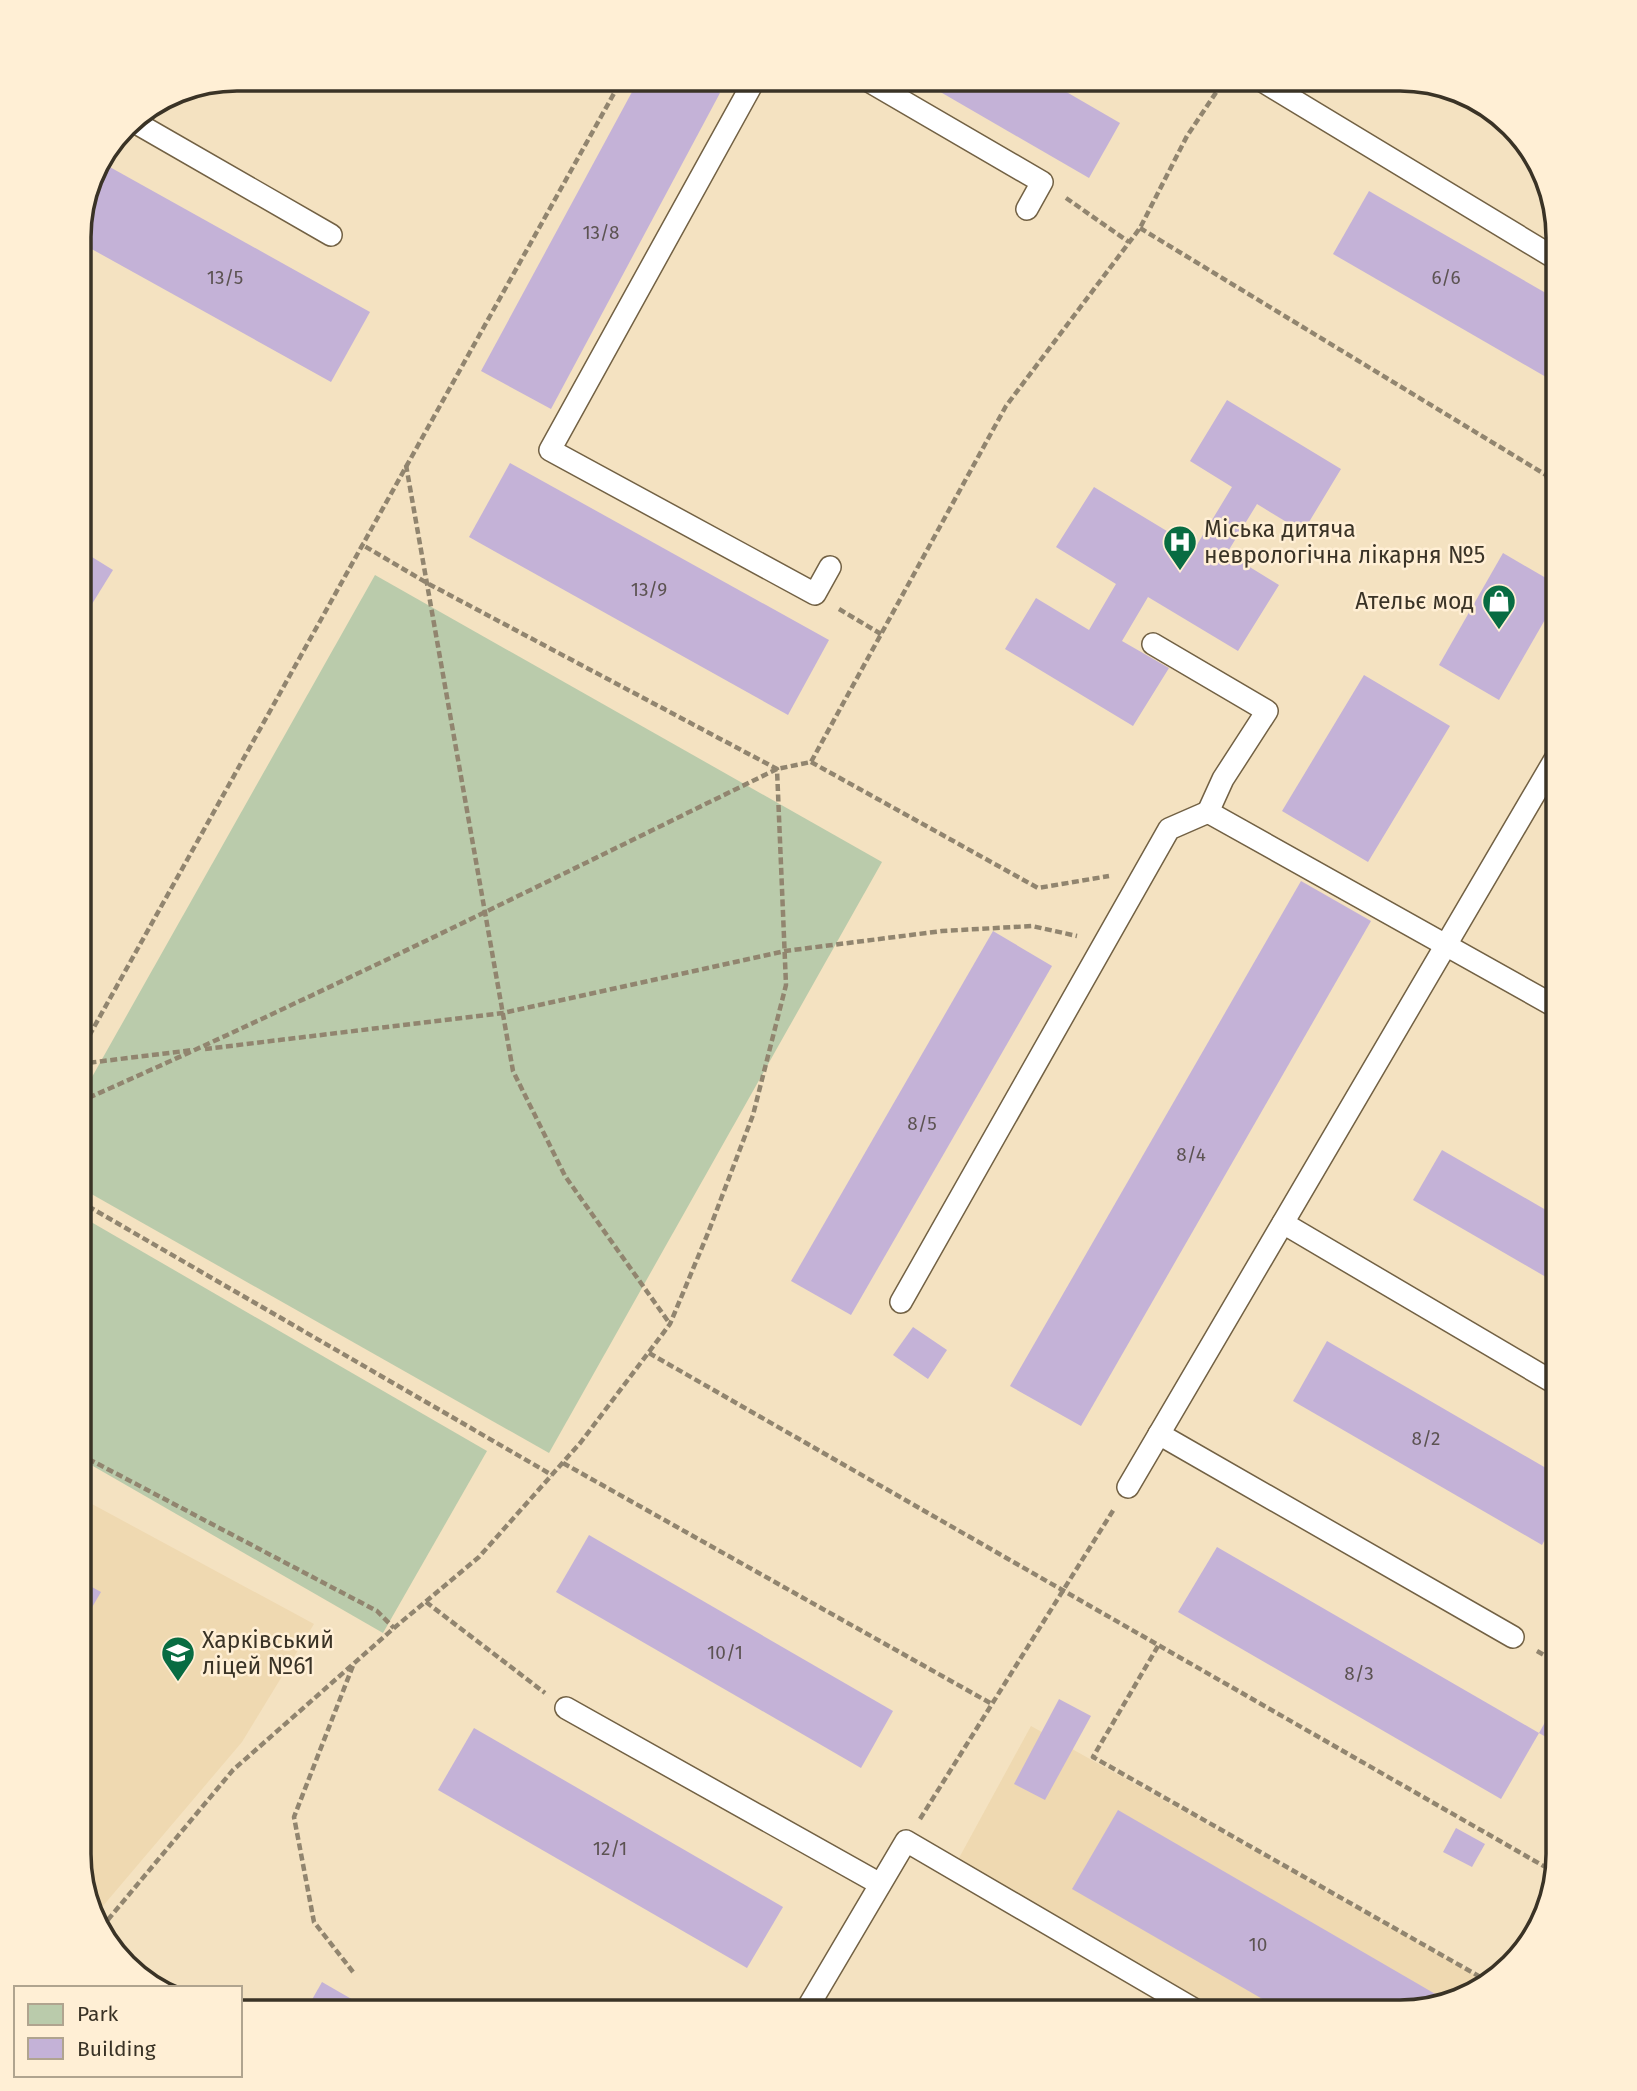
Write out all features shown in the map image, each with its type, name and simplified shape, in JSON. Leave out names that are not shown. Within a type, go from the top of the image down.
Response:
[{"type":"lane","points":[[748,91],[550,450],[815,594],[830,567]]},
{"type":"lane","points":[[886,91],[1042,182],[1027,209]]},
{"type":"lane","points":[[1279,91],[1546,253]]},
{"type":"lane","points":[[142,126],[331,235]]},
{"type":"lane","points":[[901,1302],[1169,829],[1208,812],[1223,779],[1267,711],[1153,644]]},
{"type":"lane","points":[[1128,1487],[1546,774]]},
{"type":"lane","points":[[1208,812],[1546,1001]]},
{"type":"lane","points":[[1283,1223],[1546,1378]]},
{"type":"lane","points":[[1159,1434],[1513,1637]]},
{"type":"lane","points":[[566,1708],[880,1884]]},
{"type":"lane","points":[[812,2000],[906,1842],[1178,2000]]},
{"type":"path","points":[[91,1032],[405,464],[615,91]]},
{"type":"path","points":[[811,762],[1006,406],[1140,228],[1187,136],[1217,91]]},
{"type":"path","points":[[1042,182],[1129,242]]},
{"type":"path","points":[[1140,228],[1546,475]]},
{"type":"path","points":[[405,464],[513,1071],[565,1176],[670,1324]]},
{"type":"path","points":[[361,544],[427,583],[778,769]]},
{"type":"path","points":[[815,594],[881,634]]},
{"type":"path","points":[[91,1097],[199,1049],[778,769],[811,762],[1038,888],[1146,870]]},
{"type":"path","points":[[107,1921],[233,1770],[394,1628],[479,1558],[563,1463],[670,1324],[753,1115],[786,985],[778,769]]},
{"type":"path","points":[[91,1062],[503,1013],[785,951],[942,931],[1032,926],[1105,941]]},
{"type":"path","points":[[91,1208],[552,1475]]},
{"type":"path","points":[[649,1353],[1545,1867]]},
{"type":"path","points":[[91,1460],[377,1611],[394,1628]]},
{"type":"path","points":[[563,1463],[992,1703]]},
{"type":"path","points":[[906,1842],[1128,1487]]},
{"type":"path","points":[[426,1601],[566,1708]]},
{"type":"path","points":[[1158,1646],[1093,1757],[1479,1976]]},
{"type":"path","points":[[353,1972],[314,1922],[294,1817],[355,1662]]},
{"type":"shaded area","name":"Харківський ліцей №61","points":[[91,1503],[314,1624],[242,1742],[101,1908],[92,1873],[91,1854]]},
{"type":"shaded area","points":[[1031,1726],[1479,1977],[1456,1989],[1419,1999],[1178,2000],[953,1869]]},
{"type":"green space","points":[[375,575],[882,862],[549,1453],[91,1194],[91,1079]]},
{"type":"green space","points":[[91,1222],[487,1451],[383,1633],[91,1465]]},
{"type":"building","points":[[633,91],[720,93],[551,409],[481,371]]},
{"type":"building","points":[[939,91],[1065,91],[1120,123],[1089,178]]},
{"type":"building","points":[[109,167],[370,312],[331,382],[91,249],[91,227],[96,199]]},
{"type":"building","points":[[1369,191],[1546,293],[1546,377],[1333,254]]},
{"type":"building","points":[[1227,400],[1341,469],[1303,532],[1257,504],[1227,553],[1279,585],[1238,651],[1148,597],[1122,641],[1169,668],[1133,726],[1005,649],[1036,598],[1089,630],[1116,584],[1056,547],[1094,487],[1195,548],[1232,487],[1190,461]]},
{"type":"building","points":[[510,463],[829,640],[788,715],[469,537]]},
{"type":"building","name":"Ательє мод","points":[[1503,553],[1546,578],[1546,618],[1499,700],[1439,665]]},
{"type":"building","points":[[91,556],[113,570],[91,606]]},
{"type":"building","points":[[1364,675],[1450,726],[1368,862],[1282,811]]},
{"type":"building","points":[[1301,881],[1371,921],[1081,1426],[1010,1386]]},
{"type":"building","points":[[993,931],[1052,966],[851,1315],[791,1281]]},
{"type":"building","points":[[1442,1150],[1546,1210],[1546,1277],[1413,1200]]},
{"type":"building","points":[[913,1327],[947,1350],[928,1379],[893,1355]]},
{"type":"building","points":[[1327,1341],[1546,1468],[1546,1538],[1542,1545],[1293,1401]]},
{"type":"building","points":[[589,1535],[893,1711],[861,1768],[556,1592]]},
{"type":"building","points":[[1217,1547],[1539,1733],[1501,1799],[1178,1612]]},
{"type":"building","points":[[91,1587],[101,1592],[91,1609]]},
{"type":"building","points":[[1059,1699],[1091,1716],[1045,1800],[1014,1784]]},
{"type":"building","points":[[1546,1720],[1546,1737],[1539,1733]]},
{"type":"building","points":[[474,1728],[783,1907],[747,1968],[438,1790]]},
{"type":"building","points":[[1118,1810],[1437,1995],[1400,2000],[1264,2000],[1072,1889]]},
{"type":"building","points":[[1456,1828],[1485,1844],[1472,1867],[1443,1852]]},
{"type":"building","points":[[322,1982],[353,2000],[312,2000]]},
{"type":"place","name":"Міська дитяча неврологічна лікарня №5","points":[[1180,572]]},
{"type":"place","name":"Ательє мод","points":[[1499,631]]},
{"type":"place","name":"Харківський ліцей №61","points":[[178,1683]]}]
